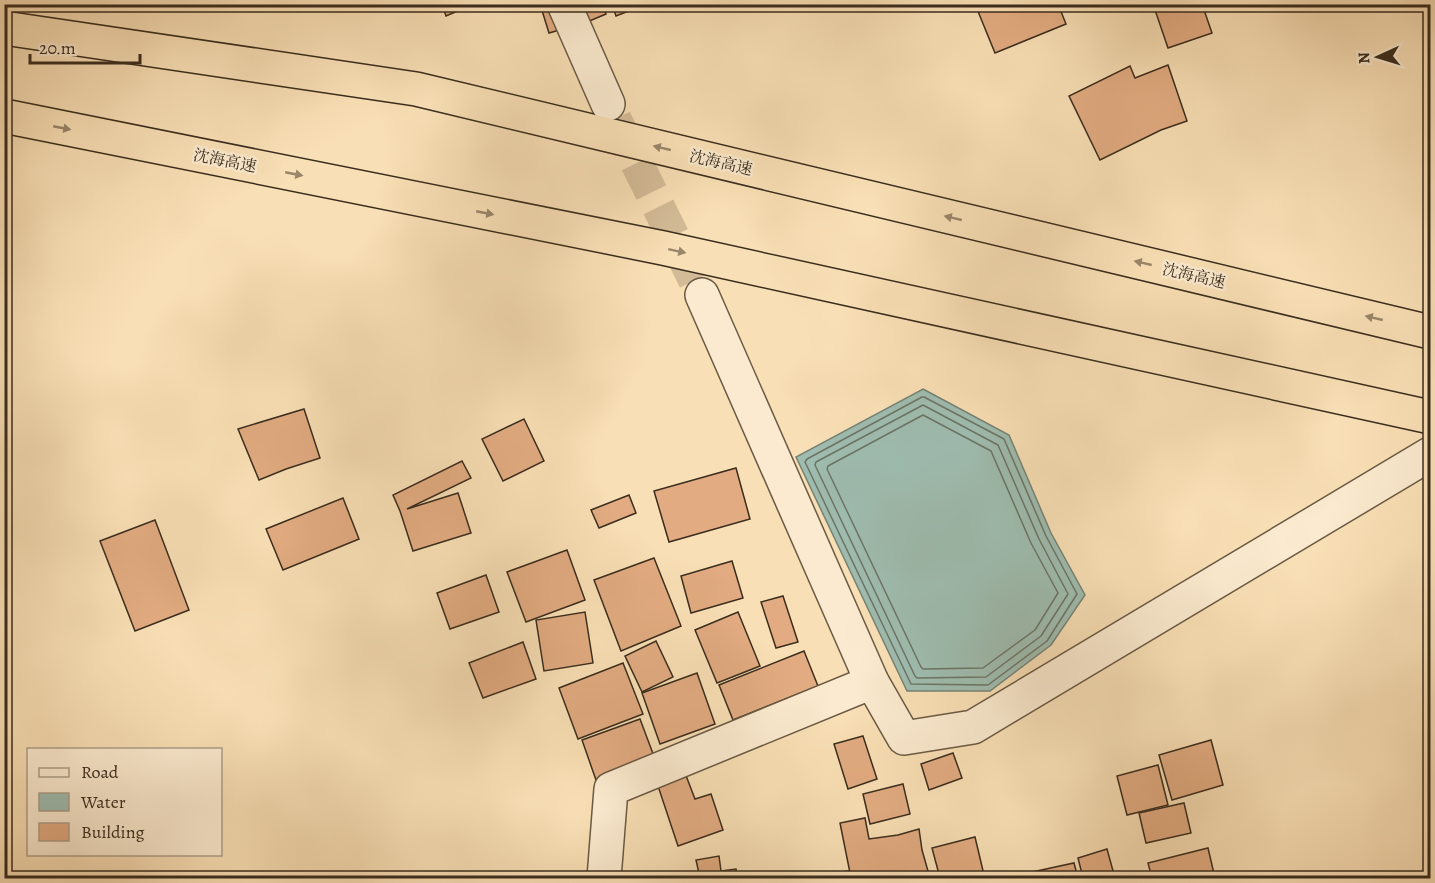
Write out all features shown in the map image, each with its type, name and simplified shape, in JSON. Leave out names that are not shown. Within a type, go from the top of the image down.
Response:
[{"type":"highway","name":"沈海高速","points":[[4,28],[416,89],[1431,332]]},
{"type":"highway","name":"沈海高速","points":[[4,116],[663,248],[1431,417]]},
{"type":"street","points":[[564,4],[608,104]]},
{"type":"street","points":[[702,295],[872,682],[904,738],[973,727],[1431,454]]},
{"type":"street","points":[[604,879],[611,789],[872,682]]},
{"type":"water","points":[[923,389],[1009,435],[1051,533],[1085,595],[1051,645],[990,691],[907,691],[796,457]]},
{"type":"building","points":[[442,4],[474,4],[446,16]]},
{"type":"building","points":[[540,4],[602,4],[606,14],[549,33]]},
{"type":"building","points":[[612,4],[644,4],[644,5],[616,16]]},
{"type":"building","points":[[975,4],[1058,4],[1066,24],[995,53]]},
{"type":"building","points":[[1153,4],[1202,4],[1212,33],[1168,48]]},
{"type":"building","points":[[1168,65],[1187,121],[1161,130],[1100,160],[1069,96],[1130,66],[1135,78]]},
{"type":"building","points":[[304,409],[320,458],[259,480],[238,429]]},
{"type":"building","points":[[524,419],[544,461],[503,481],[482,439]]},
{"type":"building","points":[[462,461],[471,478],[407,509],[458,493],[471,533],[413,551],[393,495]]},
{"type":"building","points":[[736,468],[750,519],[669,542],[654,491]]},
{"type":"building","points":[[629,495],[636,513],[599,528],[591,510]]},
{"type":"building","points":[[343,498],[359,539],[283,570],[266,529]]},
{"type":"building","points":[[155,520],[189,610],[135,631],[100,541]]},
{"type":"building","points":[[567,550],[585,600],[526,622],[507,572]]},
{"type":"building","points":[[654,558],[681,626],[621,651],[594,580]]},
{"type":"building","points":[[732,561],[743,598],[691,613],[681,576]]},
{"type":"building","points":[[486,575],[499,612],[450,629],[437,593]]},
{"type":"building","points":[[783,596],[798,642],[776,648],[761,602]]},
{"type":"building","points":[[585,612],[593,663],[544,671],[536,620]]},
{"type":"building","points":[[738,612],[760,666],[717,683],[695,630]]},
{"type":"building","points":[[656,641],[673,677],[642,692],[625,656]]},
{"type":"building","points":[[523,642],[536,679],[483,698],[469,663]]},
{"type":"building","points":[[804,651],[818,686],[733,720],[719,685]]},
{"type":"building","points":[[623,663],[643,714],[578,739],[559,688]]},
{"type":"building","points":[[697,673],[715,724],[660,744],[642,693]]},
{"type":"building","points":[[640,719],[655,759],[596,780],[582,740]]},
{"type":"building","points":[[863,736],[877,779],[848,789],[834,744]]},
{"type":"building","points":[[1211,740],[1223,785],[1172,800],[1159,755]]},
{"type":"building","points":[[953,753],[962,778],[929,790],[921,764]]},
{"type":"building","points":[[1158,765],[1168,805],[1127,815],[1117,776]]},
{"type":"building","points":[[685,773],[695,799],[711,794],[723,830],[678,846],[657,783]]},
{"type":"building","points":[[903,784],[910,814],[870,824],[863,794]]},
{"type":"building","points":[[1184,803],[1191,833],[1146,843],[1139,813]]},
{"type":"building","points":[[865,818],[869,839],[919,829],[930,878],[851,878],[840,823]]},
{"type":"building","points":[[975,837],[984,875],[969,878],[940,878],[932,848]]},
{"type":"building","points":[[1208,848],[1215,878],[1152,878],[1148,863]]},
{"type":"building","points":[[1107,849],[1115,878],[1083,878],[1078,858]]},
{"type":"building","points":[[719,856],[721,871],[736,869],[738,878],[700,878],[696,860]]},
{"type":"building","points":[[1074,863],[1078,878],[1019,878],[1018,875]]},
{"type":"building","points":[[848,871],[849,878],[818,878],[817,875]]},
{"type":"tunnel","points":[[615,119],[702,295]]}]
